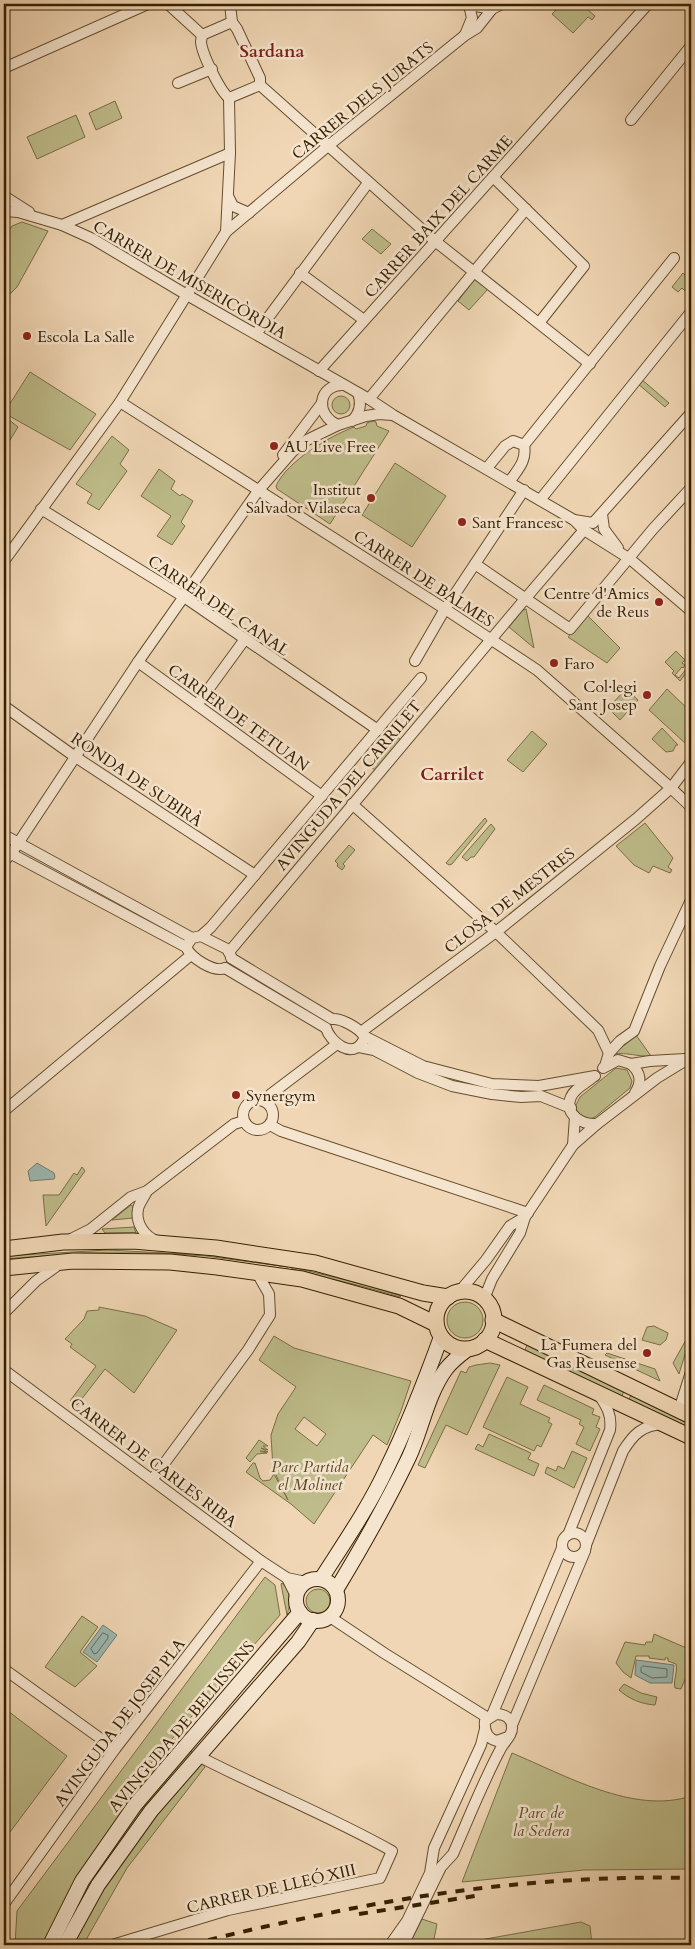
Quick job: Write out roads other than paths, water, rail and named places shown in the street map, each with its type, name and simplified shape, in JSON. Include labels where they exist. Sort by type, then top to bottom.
[{"type":"main road","points":[[4,1249],[63,1242],[160,1242],[216,1248],[315,1263],[423,1293],[473,1293],[484,1299],[492,1310],[493,1320],[486,1340],[468,1349],[452,1362],[441,1377],[410,1454],[395,1485],[371,1533],[336,1590]]},
{"type":"main road","points":[[4,1268],[63,1262],[170,1262],[302,1279],[390,1303],[439,1330],[453,1346],[468,1349]]},
{"type":"main road","points":[[321,1579],[352,1531],[386,1469],[409,1420],[439,1330],[438,1311],[454,1294]]},
{"type":"main road","points":[[493,1320],[685,1413]]},
{"type":"main road","points":[[486,1340],[691,1438]]},
{"type":"main road","points":[[321,1579],[336,1590],[337,1606],[330,1616],[323,1620],[306,1618],[300,1612],[296,1603],[296,1596],[306,1582],[321,1579]]},
{"type":"main road","name":"AVINGUDA DE BELLISSENS","points":[[50,1945],[82,1881],[135,1805],[300,1612]]},
{"type":"main road","name":"AVINGUDA DE BELLISSENS","points":[[65,1945],[98,1885],[151,1811],[298,1642],[313,1620]]},
{"type":"street","points":[[4,68],[148,4]]},
{"type":"street","points":[[168,4],[202,35]]},
{"type":"street","points":[[230,4],[232,22],[260,78],[260,85],[435,241],[590,364]]},
{"type":"street","points":[[467,5],[492,9],[502,4]]},
{"type":"street","name":"CARRER BAIX DEL CARME","points":[[319,371],[648,4]]},
{"type":"street","points":[[464,36],[472,18],[467,5]]},
{"type":"street","name":"CARRER DELS JURATS","points":[[4,561],[120,402],[226,232],[328,146],[464,36],[478,28],[492,9]]},
{"type":"street","points":[[202,35],[232,22]]},
{"type":"street","points":[[202,35],[200,42],[222,93],[229,98]]},
{"type":"street","points":[[630,120],[691,46]]},
{"type":"street","points":[[178,83],[212,69]]},
{"type":"street","points":[[229,98],[260,85]]},
{"type":"street","points":[[226,232],[230,153],[229,98]]},
{"type":"street","points":[[62,225],[230,153]]},
{"type":"street","points":[[492,177],[584,266],[539,324]]},
{"type":"street","points":[[256,334],[368,183]]},
{"type":"street","name":"CARRER DE MISERICÒRDIA","points":[[4,196],[43,220]]},
{"type":"street","points":[[228,196],[233,206],[238,210],[249,213]]},
{"type":"street","points":[[369,399],[526,209]]},
{"type":"street","name":"CARRER DE MISERICÒRDIA","points":[[4,211],[18,212],[62,225],[93,239],[344,385]]},
{"type":"street","points":[[510,481],[524,462],[524,446],[674,258]]},
{"type":"street","points":[[300,273],[364,320]]},
{"type":"street","points":[[540,500],[691,312]]},
{"type":"street","name":"CARRER DE MISERICÒRDIA","points":[[319,371],[328,380],[329,388]]},
{"type":"street","points":[[595,1076],[539,1086],[492,1084],[423,1066],[338,1019],[332,1019],[230,955],[193,944],[6,855],[17,842],[138,662],[322,402],[325,392],[333,386],[344,385],[574,520],[584,530],[626,556],[691,611]]},
{"type":"street","points":[[352,421],[359,412],[360,401],[358,393]]},
{"type":"street","name":"CARRER DE BALMES","points":[[120,402],[445,608],[537,670],[672,788],[691,807]]},
{"type":"street","points":[[322,402],[324,415],[338,425]]},
{"type":"street","points":[[574,520],[593,523],[691,413]]},
{"type":"street","points":[[258,490],[293,451],[307,440],[338,425],[366,416],[379,414],[393,415]]},
{"type":"street","points":[[487,468],[505,446],[513,441],[524,446]]},
{"type":"street","points":[[475,564],[570,629],[626,556],[691,488]]},
{"type":"street","points":[[415,661],[445,608],[524,490]]},
{"type":"street","name":"CARRER DEL CANAL","points":[[41,509],[184,597],[378,730]]},
{"type":"street","points":[[602,514],[604,529],[626,556]]},
{"type":"street","name":"AVINGUDA DEL CARRILET","points":[[225,968],[230,955],[352,804],[584,530]]},
{"type":"street","points":[[197,705],[245,639]]},
{"type":"street","name":"CARRER DE TETUAN","points":[[138,662],[322,796]]},
{"type":"street","name":"AVINGUDA DEL CARRILET","points":[[4,1111],[211,928],[421,678]]},
{"type":"street","name":"RONDA DE SUBIRÀ","points":[[4,706],[74,756],[255,875]]},
{"type":"street","name":"CLOSA DE MESTRES","points":[[363,1034],[496,932],[636,819],[672,788],[691,762]]},
{"type":"street","points":[[352,804],[496,932],[598,1030],[608,1053]]},
{"type":"street","points":[[4,835],[193,944],[213,968],[221,970],[225,968],[326,1028],[328,1036],[336,1044],[348,1049],[360,1047],[374,1050],[418,1073],[452,1086],[492,1094],[521,1097],[541,1096],[573,1112],[584,1124],[596,1124]]},
{"type":"street","points":[[605,1066],[608,1053],[634,1031],[660,966],[691,900]]},
{"type":"street","points":[[326,1028],[332,1019]]},
{"type":"street","points":[[360,1047],[363,1034]]},
{"type":"street","points":[[266,1101],[271,1094],[336,1044]]},
{"type":"street","points":[[573,1145],[573,1112],[570,1097],[605,1066],[618,1060],[631,1064],[690,1058]]},
{"type":"street","points":[[484,1299],[492,1279],[520,1233],[527,1215],[573,1145],[596,1124],[657,1078],[690,1058]]},
{"type":"street","points":[[631,1064],[639,1073],[640,1080],[639,1086],[631,1098]]},
{"type":"street","points":[[257,1100],[266,1101],[271,1108],[274,1118],[270,1125],[257,1129],[248,1125],[244,1121],[243,1115],[248,1104],[257,1100]]},
{"type":"street","points":[[63,1242],[91,1229],[131,1197],[148,1191],[234,1124],[244,1121]]},
{"type":"street","points":[[270,1125],[281,1131],[527,1215]]},
{"type":"street","points":[[148,1191],[138,1209],[139,1223],[151,1239],[160,1242]]},
{"type":"street","points":[[454,1294],[486,1260],[510,1226],[527,1215]]},
{"type":"street","points":[[4,1314],[36,1281],[63,1262]]},
{"type":"street","points":[[152,1480],[248,1350],[270,1315],[269,1294],[257,1273]]},
{"type":"street","name":"CARRER DE CARLES RIBA","points":[[4,1370],[261,1560],[287,1578],[306,1582]]},
{"type":"street","points":[[685,1413],[691,1372]]},
{"type":"street","points":[[490,1717],[562,1548],[563,1540],[568,1535],[610,1430],[611,1419],[608,1408],[597,1392]]},
{"type":"street","points":[[403,1945],[441,1867],[452,1854],[500,1750],[511,1733],[512,1725],[586,1548],[623,1451],[640,1430],[652,1425],[664,1424]]},
{"type":"street","points":[[562,1548],[570,1557],[578,1556],[586,1548],[586,1540],[580,1534],[572,1533],[568,1535]]},
{"type":"street","name":"AVINGUDA DE JOSEP PLA","points":[[4,1904],[115,1748],[261,1560]]},
{"type":"street","name":"CARRER DE CARLES RIBA","points":[[287,1578],[296,1596]]},
{"type":"street","points":[[330,1616],[384,1653],[490,1717]]},
{"type":"street","points":[[4,1669],[115,1748]]},
{"type":"street","points":[[390,1945],[407,1921],[430,1873],[434,1848],[481,1745],[485,1721],[490,1717],[500,1714],[505,1715],[512,1725]]},
{"type":"street","points":[[485,1729],[486,1734],[494,1740],[502,1740],[508,1737]]},
{"type":"street","name":"CARRER DE LLEÓ XIII","points":[[112,1945],[228,1910],[380,1878],[392,1851],[366,1836],[198,1756]]},
{"type":"water","points":[[37,1163],[54,1173],[54,1179],[30,1181],[28,1171]]},
{"type":"water","points":[[103,1625],[117,1635],[97,1662],[83,1652]]},
{"type":"water","points":[[636,1660],[674,1665],[672,1683],[650,1683],[635,1675]]},
{"type":"railway","points":[[191,1945],[320,1915],[458,1891],[597,1879],[691,1878]]},
{"type":"railway","points":[[359,1914],[475,1896]]},
{"type":"place","name":"Escola La Salle","points":[[27,336]]},
{"type":"place","name":"AU Live Free","points":[[274,446]]},
{"type":"place","name":"Institut Salvador Vilaseca","points":[[371,498]]},
{"type":"place","name":"Sant Francesc","points":[[462,522]]},
{"type":"place","name":"Centre d'Amics de Reus","points":[[659,602]]},
{"type":"place","name":"Faro","points":[[554,663]]},
{"type":"place","name":"Col·legi Sant Josep","points":[[647,695]]},
{"type":"place","name":"Synergym","points":[[236,1095]]},
{"type":"place","name":"La Fumera del Gas Reusense","points":[[647,1353]]},
{"type":"district","name":"Sardana","points":[[272,51]]},
{"type":"district","name":"Carrilet","points":[[452,774]]},
{"type":"park label","name":"Parc Partida el Molinet","points":[[310,1475]]},
{"type":"park label","name":"Parc de la Sedera","points":[[541,1821]]}]
